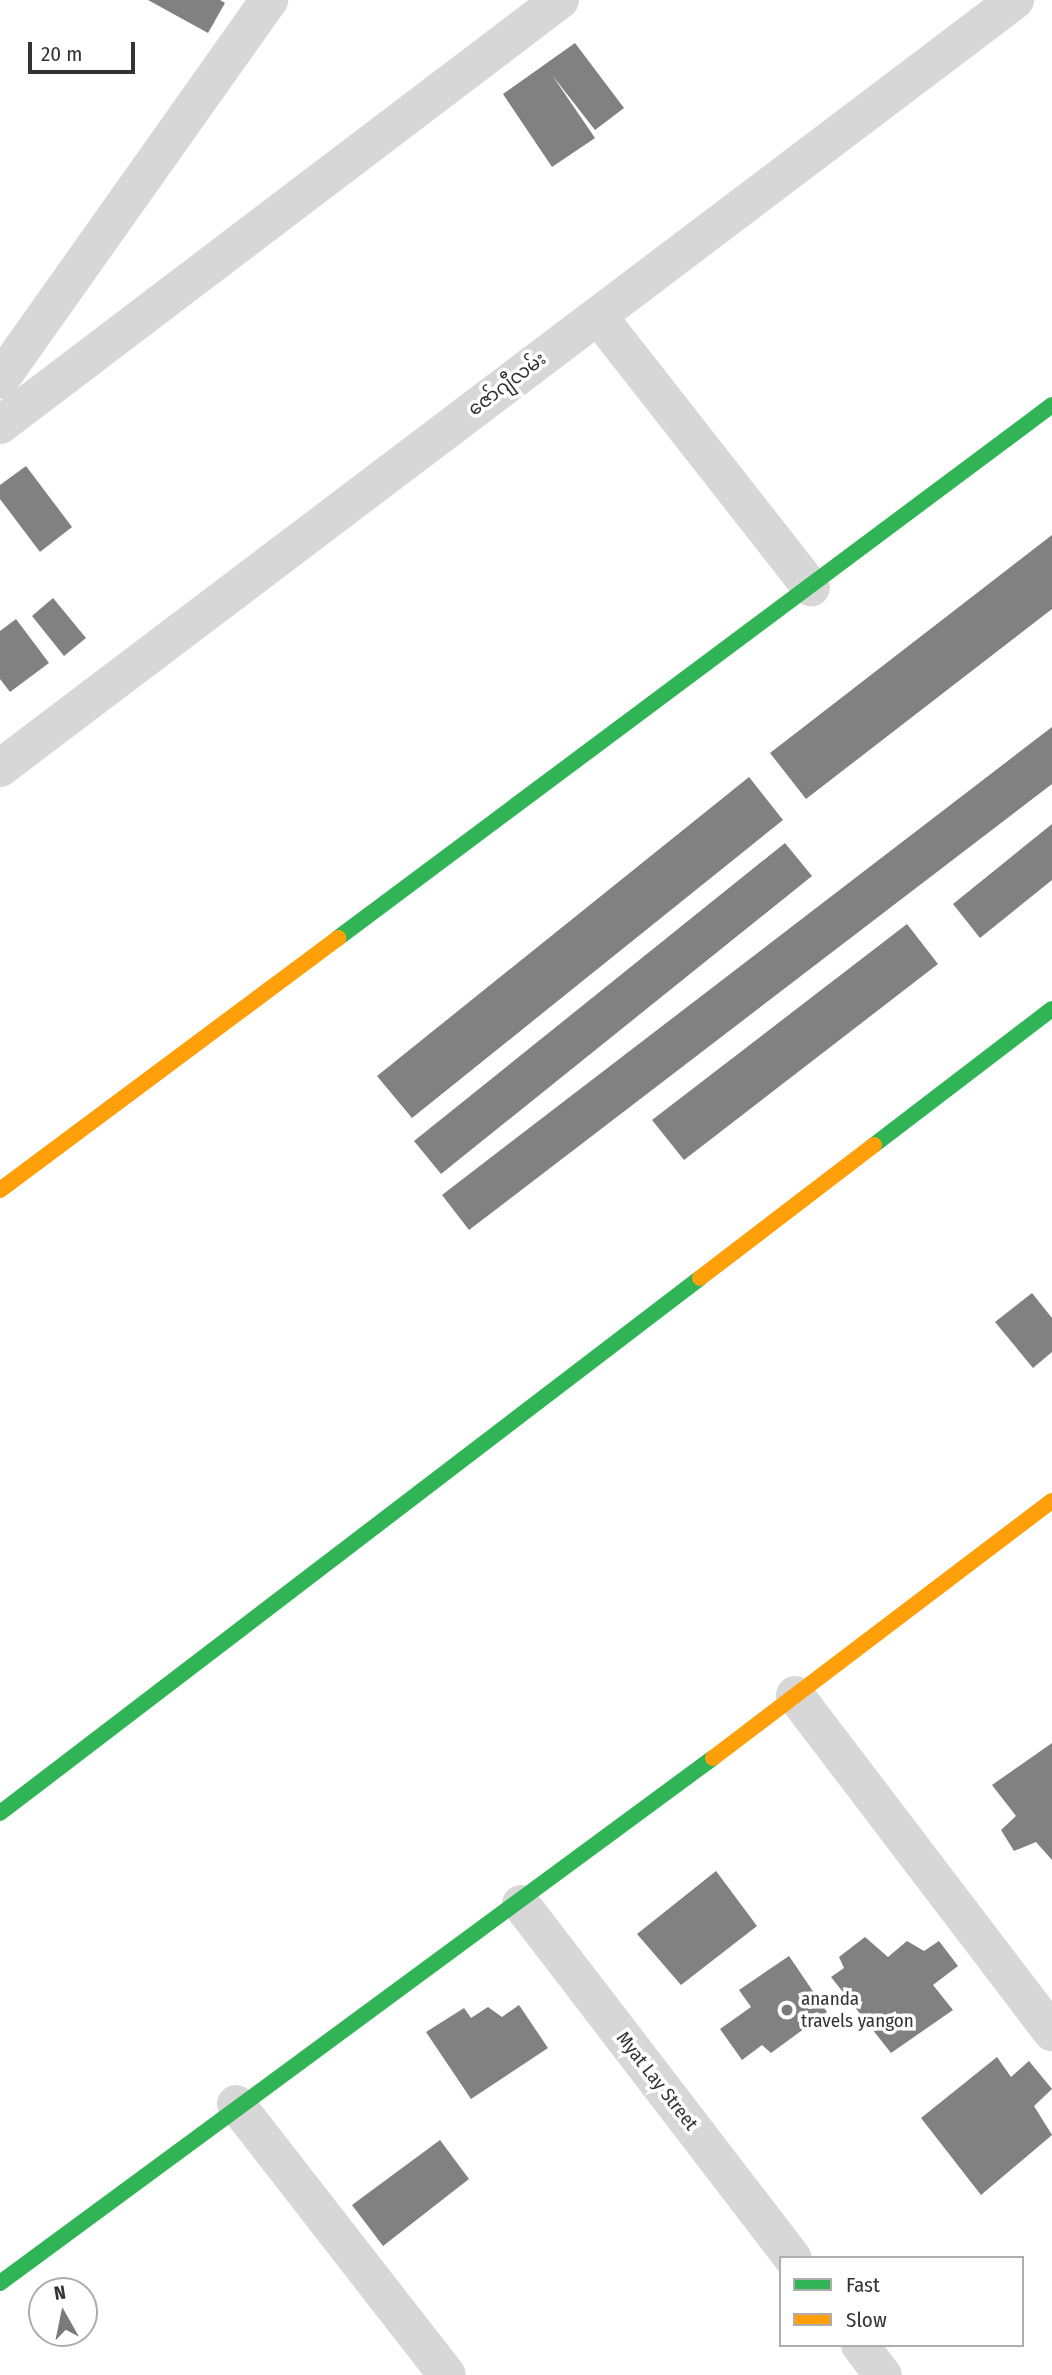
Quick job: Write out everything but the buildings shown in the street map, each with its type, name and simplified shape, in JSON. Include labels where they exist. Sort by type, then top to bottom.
[{"type":"street","points":[[0,380],[269,0]]},
{"type":"street","points":[[0,425],[560,0]]},
{"type":"street","name":"ဇော်ဂျီလမ်း","points":[[0,768],[1015,0]]},
{"type":"street","points":[[598,316],[811,588]]},
{"type":"street","points":[[0,1190],[811,588],[1052,405]]},
{"type":"street","points":[[0,1813],[1052,1009]]},
{"type":"street","points":[[0,2283],[236,2104],[521,1904],[1052,1501]]},
{"type":"street","points":[[795,1695],[1052,2032]]},
{"type":"street","name":"Myat Lay Street","points":[[521,1904],[791,2256]]},
{"type":"street","points":[[236,2104],[447,2375]]},
{"type":"street","points":[[862,2347],[883,2375]]},
{"type":"traffic: fast","points":[[338,938],[1052,405]]},
{"type":"traffic: fast","points":[[874,1145],[1052,1009]]},
{"type":"traffic: fast","points":[[0,1813],[700,1278]]},
{"type":"traffic: fast","points":[[0,2283],[713,1758]]},
{"type":"traffic: slow","points":[[0,1190],[338,938]]},
{"type":"traffic: slow","points":[[700,1278],[874,1145]]},
{"type":"traffic: slow","points":[[713,1758],[1052,1501]]},
{"type":"place","name":"ananda travels yangon","points":[[787,2010]]}]
